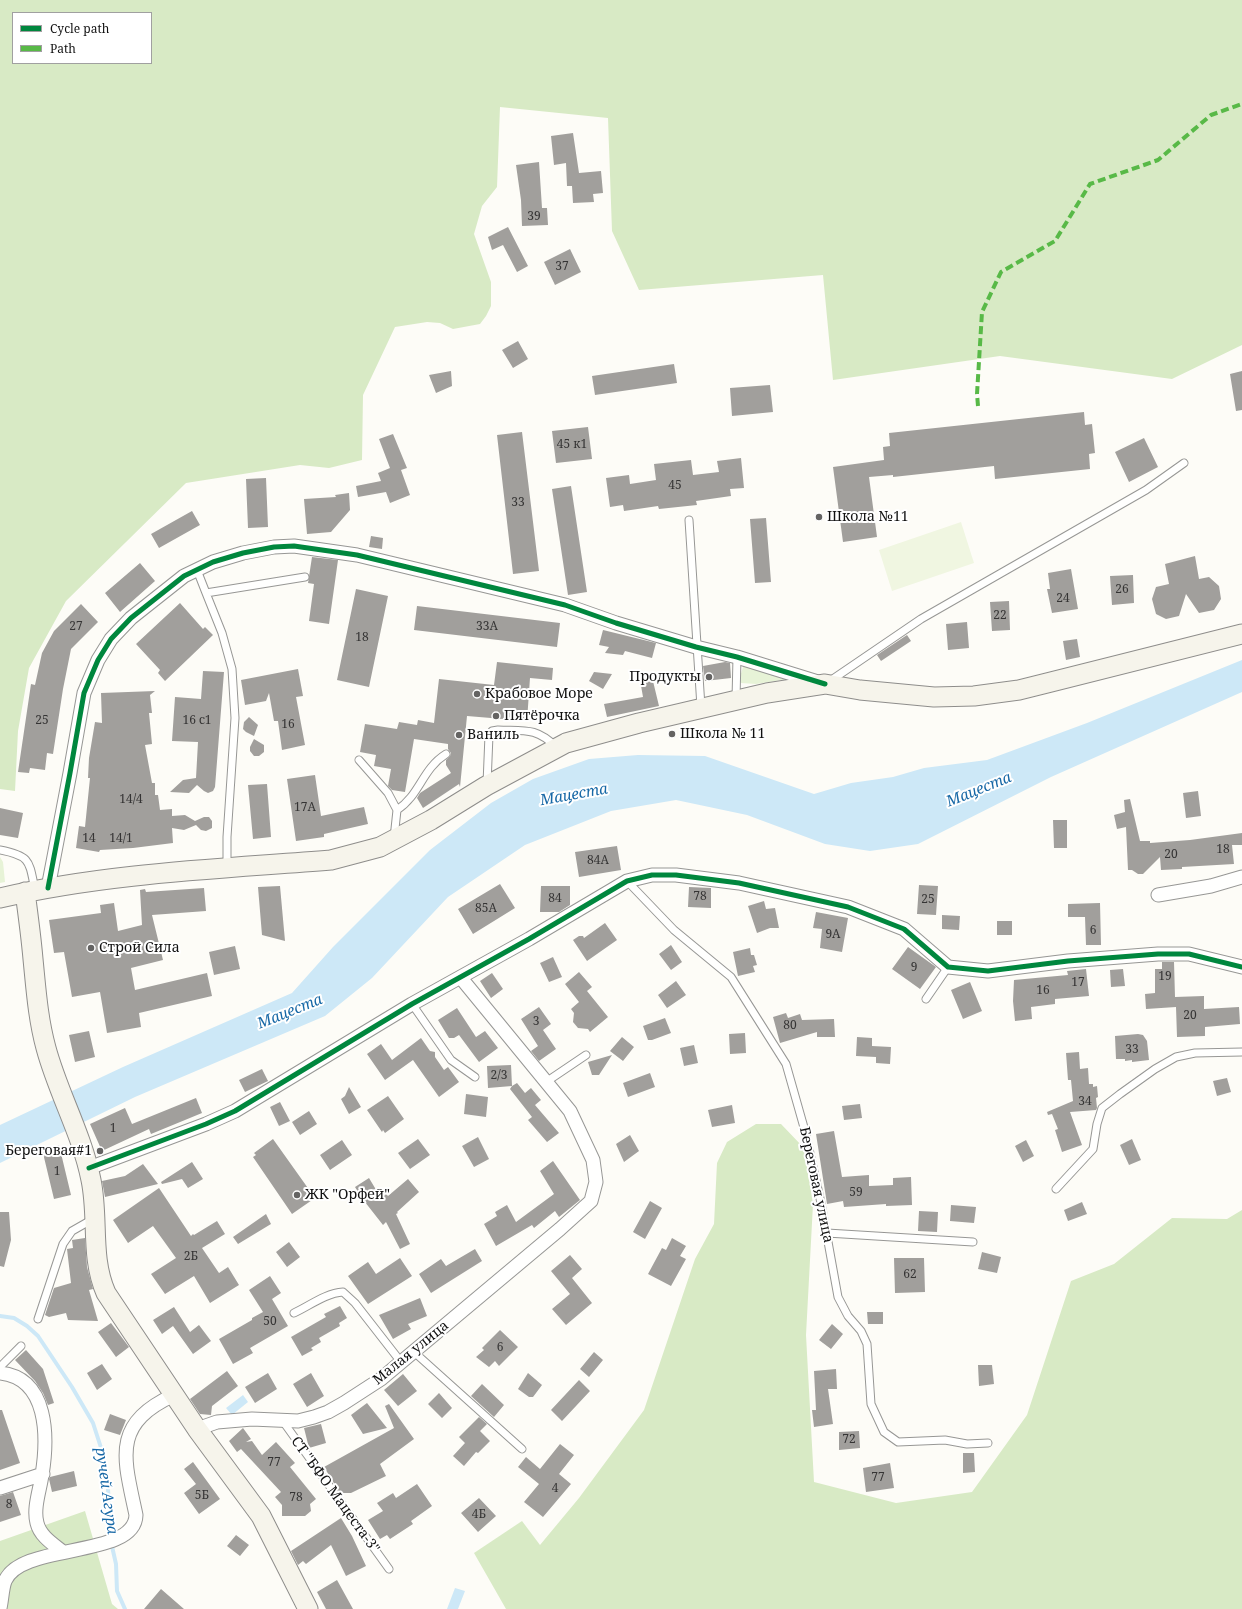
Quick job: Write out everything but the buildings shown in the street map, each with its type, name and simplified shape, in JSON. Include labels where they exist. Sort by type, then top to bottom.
[{"type":"main road","points":[[0,898],[36,890],[136,877],[331,860],[380,847],[566,742],[767,693],[825,684],[898,695],[934,697],[974,696],[1020,690],[1242,634]]},
{"type":"main road","points":[[36,890],[37,1008],[40,1028],[49,1062],[78,1135],[89,1168],[92,1182],[97,1270],[106,1293],[197,1429],[261,1516],[308,1609]]},
{"type":"street","points":[[36,890],[70,773],[84,693],[91,673],[98,660],[111,639],[131,618],[184,576],[213,562],[243,553],[274,547],[294,546],[357,555],[565,605],[696,648],[737,657],[825,684]]},
{"type":"street","points":[[89,1168],[206,1124],[235,1111],[412,1004],[529,939],[627,881],[652,875],[676,875],[739,883],[848,907],[904,929],[948,967],[988,971],[1068,961],[1158,954],[1188,954],[1242,967]]},
{"type":"street","points":[[1158,895],[1211,886],[1242,877]]},
{"type":"street","points":[[460,978],[546,1082]]},
{"type":"street","name":"Малая улица","points":[[197,1429],[217,1422],[252,1419],[298,1421],[328,1412],[381,1379],[560,1229],[591,1201],[596,1182],[593,1160],[570,1111],[546,1082]]},
{"type":"street","points":[[0,1373],[17,1377],[35,1394],[38,1402],[44,1422],[46,1441],[43,1474],[36,1506],[37,1523],[45,1536],[63,1552]]},
{"type":"street","points":[[0,1608],[5,1581],[14,1570],[22,1564],[63,1552],[72,1552],[100,1546],[122,1536],[132,1527],[136,1521],[136,1515],[127,1478],[126,1464],[128,1436],[134,1423],[142,1414],[159,1401],[174,1395]]},
{"type":"street","points":[[0,1488],[43,1474]]},
{"type":"lane","points":[[825,684],[921,619],[1146,490],[1184,463]]},
{"type":"lane","points":[[689,520],[701,710]]},
{"type":"lane","points":[[197,570],[222,633],[232,669],[235,718],[227,837],[227,869]]},
{"type":"lane","points":[[206,593],[305,577]]},
{"type":"lane","points":[[736,701],[737,657]]},
{"type":"lane","points":[[486,786],[489,734],[492,731],[535,732],[548,739],[556,747]]},
{"type":"lane","points":[[397,810],[410,800],[428,770],[439,758],[446,754]]},
{"type":"lane","points":[[359,760],[388,793],[397,810],[394,840]]},
{"type":"lane","points":[[0,850],[20,856],[29,863],[36,890]]},
{"type":"lane","name":"Береговая улица","points":[[627,881],[674,930],[732,977],[786,1064],[805,1131],[827,1233],[838,1296],[848,1316],[861,1331],[867,1344],[870,1404],[884,1432],[898,1442],[945,1440],[968,1444],[988,1443]]},
{"type":"lane","points":[[926,999],[948,967]]},
{"type":"lane","points":[[412,1004],[451,1060],[474,1077]]},
{"type":"lane","points":[[1056,1189],[1093,1149],[1097,1124],[1102,1108],[1155,1068],[1176,1057],[1195,1053],[1242,1052]]},
{"type":"lane","points":[[546,1082],[586,1055]]},
{"type":"lane","points":[[38,1319],[63,1244],[72,1231],[94,1218]]},
{"type":"lane","points":[[827,1233],[972,1242]]},
{"type":"lane","points":[[294,1313],[336,1292],[342,1292],[355,1303],[401,1362]]},
{"type":"lane","points":[[0,1367],[21,1346]]},
{"type":"lane","points":[[414,1352],[522,1449]]},
{"type":"lane","name":"СТ \"БФО Мацеста-3\"","points":[[282,1420],[389,1569]]},
{"type":"green space","points":[[0,0],[1242,0],[1242,345],[1172,379],[1000,356],[833,380],[823,275],[639,290],[612,231],[608,118],[500,107],[497,187],[482,206],[474,234],[491,282],[491,306],[486,316],[480,324],[453,329],[440,323],[427,322],[395,327],[363,395],[362,460],[329,468],[300,465],[186,483],[66,601],[29,668],[18,731],[15,791],[0,789]]},
{"type":"green space","points":[[961,522],[974,563],[892,591],[879,550]]},
{"type":"green space","points":[[745,666],[788,679],[756,684],[741,683],[739,680],[743,667]]},
{"type":"green space","points":[[0,857],[3,862],[5,882],[0,883]]},
{"type":"green space","points":[[756,1124],[781,1124],[804,1148],[813,1204],[806,1335],[814,1482],[896,1503],[972,1492],[1027,1415],[1071,1281],[1114,1264],[1172,1218],[1227,1219],[1242,1210],[1242,1609],[506,1609],[474,1553],[522,1521],[540,1545],[579,1498],[644,1410],[695,1259],[714,1224],[717,1163],[727,1142]]},
{"type":"green space","points":[[85,1511],[112,1604],[118,1609],[0,1609],[0,1541]]},
{"type":"water","name":"Мацеста","points":[[1242,660],[1242,692],[1051,777],[918,844],[870,851],[825,844],[747,815],[676,800],[611,811],[525,845],[448,897],[372,978],[325,1016],[135,1097],[0,1163],[0,1125],[123,1067],[292,993],[333,947],[430,850],[491,803],[533,779],[589,759],[638,755],[705,756],[814,794],[851,783],[893,777],[924,768],[987,760],[1087,723]]},
{"type":"water","points":[[243,1395],[248,1402],[232,1415],[226,1408]]},
{"type":"water","points":[[455,1588],[465,1591],[458,1609],[447,1609]]},
{"type":"waterway","name":"ручей Агура","points":[[0,1316],[14,1318],[27,1326],[38,1336],[72,1387],[93,1423],[104,1457],[108,1489],[111,1542],[116,1564],[117,1591],[125,1609]]},
{"type":"marked path","points":[[978,406],[977,394],[982,312],[1001,272],[1055,241],[1090,184],[1158,160],[1211,115],[1242,104]]},
{"type":"cycle path","points":[[48,888],[84,693],[98,660],[111,639],[131,618],[184,576],[213,562],[243,553],[274,547],[294,546],[357,555],[565,605],[616,623],[696,647],[737,657],[825,684]]},
{"type":"cycle path","points":[[89,1168],[206,1124],[235,1111],[412,1004],[529,939],[627,881],[652,875],[676,875],[739,883],[848,907],[904,929],[948,967],[988,971],[1068,961],[1158,954],[1189,954],[1242,967]]},
{"type":"place","name":"Школа №11","points":[[819,517]]},
{"type":"place","name":"Продукты","points":[[709,677]]},
{"type":"place","name":"Крабовое Море","points":[[477,694]]},
{"type":"place","name":"Пятёрочка","points":[[496,716]]},
{"type":"place","name":"Школа № 11","points":[[672,734]]},
{"type":"place","name":"Ваниль","points":[[459,735]]},
{"type":"place","name":"Строй Сила","points":[[91,948]]},
{"type":"place","name":"Береговая#1","points":[[100,1151]]},
{"type":"place","name":"ЖК \"Орфей\"","points":[[297,1195]]}]
